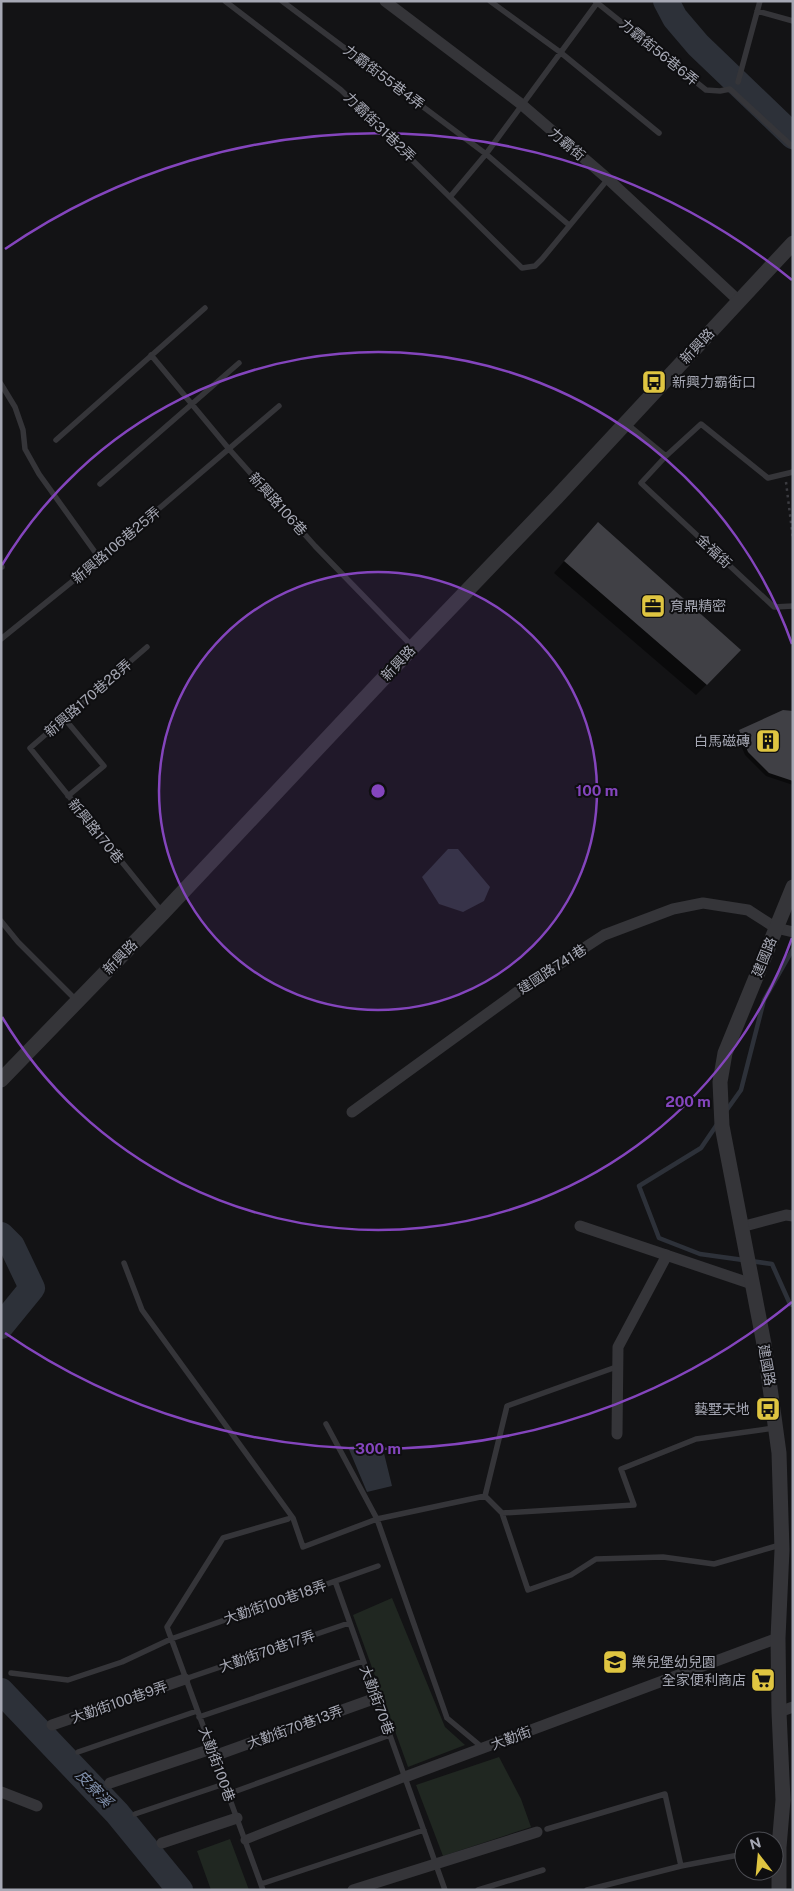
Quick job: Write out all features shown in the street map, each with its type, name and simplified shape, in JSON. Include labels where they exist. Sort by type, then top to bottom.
[{"type":"street","name":"力霸街","points":[[385,1],[521,104],[608,179],[738,301]]},
{"type":"street","name":"新興路","points":[[1,1080],[163,913],[626,423],[793,243]]},
{"type":"street","name":"建國路","points":[[779,1831],[785,1799],[786,1709],[778,1638],[782,1544],[779,1453],[764,1344],[722,1126],[720,1082],[725,1052],[793,887]]},
{"type":"street","name":"建國路741巷","points":[[352,1112],[524,987],[604,935],[673,909],[703,903],[748,910],[776,928],[793,932]]},
{"type":"street","points":[[741,1227],[786,1215],[793,1216]]},
{"type":"street","points":[[580,1226],[752,1284]]},
{"type":"street","points":[[617,1434],[618,1347],[667,1255]]},
{"type":"street","name":"大勤街","points":[[245,1840],[405,1777],[778,1638]]},
{"type":"street","name":"大勤街100巷9弄","points":[[52,1725],[185,1679]]},
{"type":"street","name":"大勤街70巷13弄","points":[[110,1783],[212,1752],[376,1698]]},
{"type":"street","points":[[1,1792],[37,1806]]},
{"type":"street","points":[[162,1843],[237,1818]]},
{"type":"street","points":[[352,1890],[542,1830]]},
{"type":"lane","name":"力霸街31巷2弄","points":[[225,1],[341,90],[522,268],[534,266],[569,225]]},
{"type":"lane","name":"力霸街55巷4弄","points":[[282,1],[486,154],[569,225]]},
{"type":"lane","points":[[490,1],[560,52],[659,133]]},
{"type":"lane","points":[[738,82],[760,1]]},
{"type":"lane","points":[[450,197],[486,154],[596,2]]},
{"type":"lane","name":"力霸街56巷6弄","points":[[596,2],[706,90],[720,91],[730,89],[793,147]]},
{"type":"lane","points":[[757,11],[793,21]]},
{"type":"lane","points":[[569,225],[608,179]]},
{"type":"lane","points":[[56,440],[205,308]]},
{"type":"lane","name":"新興路106巷","points":[[151,354],[229,449],[315,546],[413,647]]},
{"type":"lane","points":[[100,484],[239,363]]},
{"type":"lane","points":[[1,384],[16,407],[23,430],[25,449],[39,474],[100,559]]},
{"type":"lane","name":"新興路106巷25弄","points":[[1,639],[100,559],[279,406]]},
{"type":"lane","points":[[626,423],[666,456],[701,424],[768,478],[793,472]]},
{"type":"lane","name":"金福街","points":[[666,456],[641,483],[774,607],[793,606]]},
{"type":"lane","name":"新興路170巷28弄","points":[[30,748],[147,647]]},
{"type":"lane","points":[[64,718],[104,766],[68,796]]},
{"type":"lane","name":"新興路170巷","points":[[30,748],[163,913]]},
{"type":"lane","points":[[1,921],[18,942],[77,1001]]},
{"type":"lane","points":[[124,1263],[142,1310],[294,1518],[303,1547],[377,1520],[485,1496]]},
{"type":"lane","points":[[485,1496],[507,1406],[618,1366]]},
{"type":"lane","points":[[326,1424],[377,1520],[447,1718],[482,1748]]},
{"type":"lane","points":[[502,1513],[634,1505],[621,1469],[696,1439],[776,1427]]},
{"type":"lane","points":[[485,1496],[502,1513],[528,1590],[571,1575],[596,1560],[663,1557],[714,1564],[782,1544]]},
{"type":"lane","points":[[171,1639],[167,1627],[223,1538],[288,1520]]},
{"type":"lane","name":"大勤街100巷18弄","points":[[11,1674],[68,1680],[122,1662],[171,1639],[378,1566]]},
{"type":"lane","name":"大勤街70巷","points":[[335,1581],[445,1890]]},
{"type":"lane","name":"大勤街70巷17弄","points":[[185,1679],[349,1623]]},
{"type":"lane","name":"大勤街100巷","points":[[171,1639],[262,1887]]},
{"type":"lane","points":[[78,1752],[363,1660]]},
{"type":"lane","points":[[228,1794],[390,1735]]},
{"type":"lane","points":[[135,1814],[224,1784]]},
{"type":"lane","points":[[542,1830],[665,1794],[681,1866]]},
{"type":"lane","points":[[262,1887],[424,1830]]},
{"type":"lane","points":[[587,1890],[681,1866],[734,1856]]},
{"type":"lane","points":[[478,1890],[543,1870]]},
{"type":"path","points":[[785,474],[793,539]]},
{"type":"shaded area","points":[[448,849],[458,849],[490,887],[484,901],[463,912],[439,904],[422,877]]},
{"type":"shaded area","points":[[381,1441],[392,1486],[367,1492],[348,1447]]},
{"type":"shaded area","points":[[392,1598],[445,1727],[465,1745],[408,1767],[353,1615]]},
{"type":"shaded area","points":[[499,1757],[521,1799],[531,1827],[443,1856],[416,1785]]},
{"type":"shaded area","points":[[230,1839],[249,1890],[211,1890],[197,1851]]},
{"type":"building","name":"育鼎精密","points":[[598,522],[741,650],[707,685],[564,561]]},
{"type":"building","name":"白馬磁磚","points":[[783,710],[793,711],[793,781],[769,773],[748,752],[739,730]]},
{"type":"waterway","points":[[666,1],[675,18],[698,45],[793,136]]},
{"type":"waterway","points":[[726,1111],[741,1090],[764,1000],[793,949]]},
{"type":"waterway","points":[[718,1123],[701,1148],[639,1186],[659,1238],[700,1254],[772,1264],[790,1304],[793,1305]]},
{"type":"waterway","name":"皮寮溪","points":[[1,1235],[12,1246],[32,1288],[1,1326]]},
{"type":"waterway","name":"皮寮溪","points":[[1,1691],[117,1813],[180,1890]]},
{"type":"place","name":"新興力霸街口","points":[[654,382]]},
{"type":"place","name":"育鼎精密","points":[[653,606]]},
{"type":"place","name":"白馬磁磚","points":[[768,741]]},
{"type":"place","name":"藝墅天地","points":[[768,1409]]},
{"type":"place","name":"樂兒堡幼兒園","points":[[615,1662]]},
{"type":"place","name":"全家便利商店","points":[[763,1680]]}]
